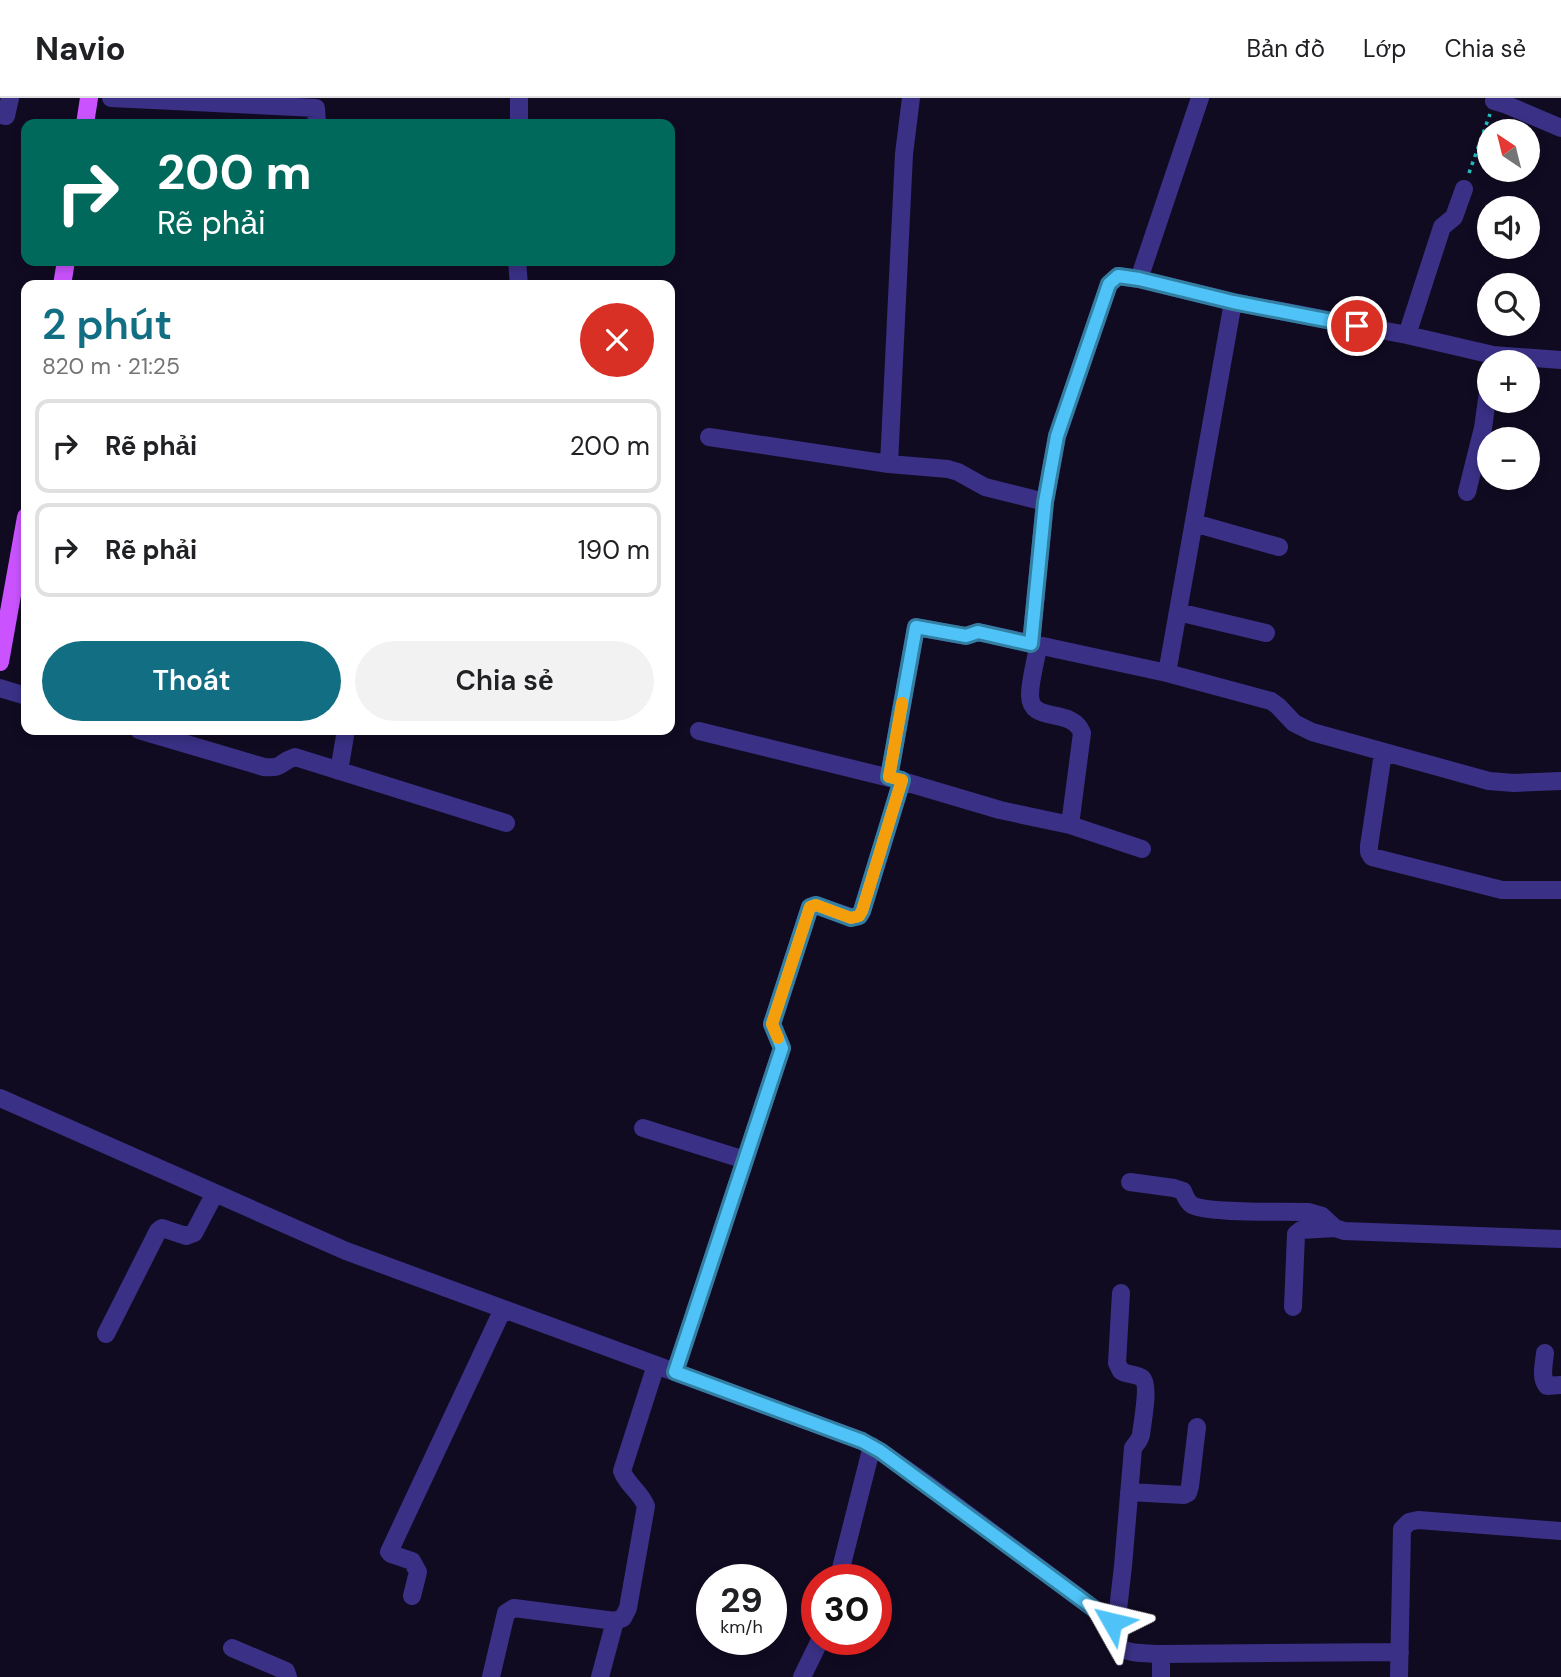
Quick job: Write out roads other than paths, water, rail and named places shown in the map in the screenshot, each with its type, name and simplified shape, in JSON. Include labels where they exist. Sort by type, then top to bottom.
[{"type":"main road","points":[[86,119],[89,98]]},
{"type":"main road","points":[[0,662],[21,545]]},
{"type":"street","points":[[0,115],[6,116],[9,98]]},
{"type":"street","points":[[111,98],[316,108],[317,119]]},
{"type":"street","points":[[519,98],[519,119]]},
{"type":"street","points":[[889,464],[904,154],[911,98]]},
{"type":"street","points":[[1139,279],[1200,98]]},
{"type":"street","points":[[1494,99],[1561,128]]},
{"type":"street","points":[[1407,335],[1443,228],[1445,223],[1454,217],[1464,189]]},
{"type":"street","points":[[1070,825],[1082,733],[1074,720],[1037,711],[1032,706],[1030,695],[1045,502],[1057,436],[1109,284],[1118,276],[1139,279],[1233,302],[1407,335],[1477,355]]},
{"type":"street","points":[[1167,673],[1233,302]]},
{"type":"street","points":[[1540,360],[1561,360]]},
{"type":"street","points":[[1467,492],[1485,413]]},
{"type":"street","points":[[709,437],[889,464],[948,469],[958,471],[985,487],[1045,502]]},
{"type":"street","points":[[1194,523],[1279,547]]},
{"type":"street","points":[[1178,611],[1266,633]]},
{"type":"street","points":[[675,1372],[782,1048],[772,1024],[810,907],[816,905],[851,918],[859,916],[862,911],[896,779],[916,627],[966,636],[978,632],[1167,673],[1271,701],[1294,723],[1312,733],[1489,781],[1561,781]]},
{"type":"street","points":[[0,688],[21,694]]},
{"type":"street","points":[[699,731],[896,779],[1000,810],[1070,825],[1142,849]]},
{"type":"street","points":[[156,735],[264,767],[277,768],[295,757],[506,823]]},
{"type":"street","points":[[339,771],[345,735]]},
{"type":"street","points":[[1383,753],[1369,846],[1372,857],[1502,890],[1561,890]]},
{"type":"street","points":[[0,1098],[346,1251],[862,1441],[924,1482],[1112,1622],[1115,1627]]},
{"type":"street","points":[[643,1128],[745,1160]]},
{"type":"street","points":[[1130,1182],[1183,1191],[1192,1205],[1212,1210],[1307,1212],[1322,1216],[1335,1228]]},
{"type":"street","points":[[106,1334],[158,1231],[162,1228],[186,1236],[194,1233],[215,1193]]},
{"type":"street","points":[[1293,1307],[1296,1234],[1301,1230],[1335,1228],[1345,1231],[1561,1239]]},
{"type":"street","points":[[1121,1293],[1117,1363],[1121,1371],[1142,1378],[1146,1389],[1141,1435],[1133,1448],[1115,1627],[1118,1644],[1128,1651],[1161,1654],[1400,1652]]},
{"type":"street","points":[[412,1596],[418,1572],[412,1561],[389,1552],[503,1309]]},
{"type":"street","points":[[1545,1353],[1545,1384],[1561,1385]]},
{"type":"street","points":[[491,1677],[506,1613],[514,1608],[615,1622],[623,1618],[628,1608],[646,1506],[642,1496],[622,1471],[656,1365]]},
{"type":"street","points":[[1129,1492],[1188,1493],[1197,1427]]},
{"type":"street","points":[[842,1564],[872,1447]]},
{"type":"street","points":[[1399,1677],[1402,1529],[1409,1522],[1418,1520],[1561,1531]]},
{"type":"street","points":[[600,1677],[615,1622]]},
{"type":"street","points":[[232,1648],[286,1671],[288,1677]]},
{"type":"street","points":[[1161,1654],[1161,1677]]},
{"type":"street","points":[[802,1677],[813,1655]]}]
